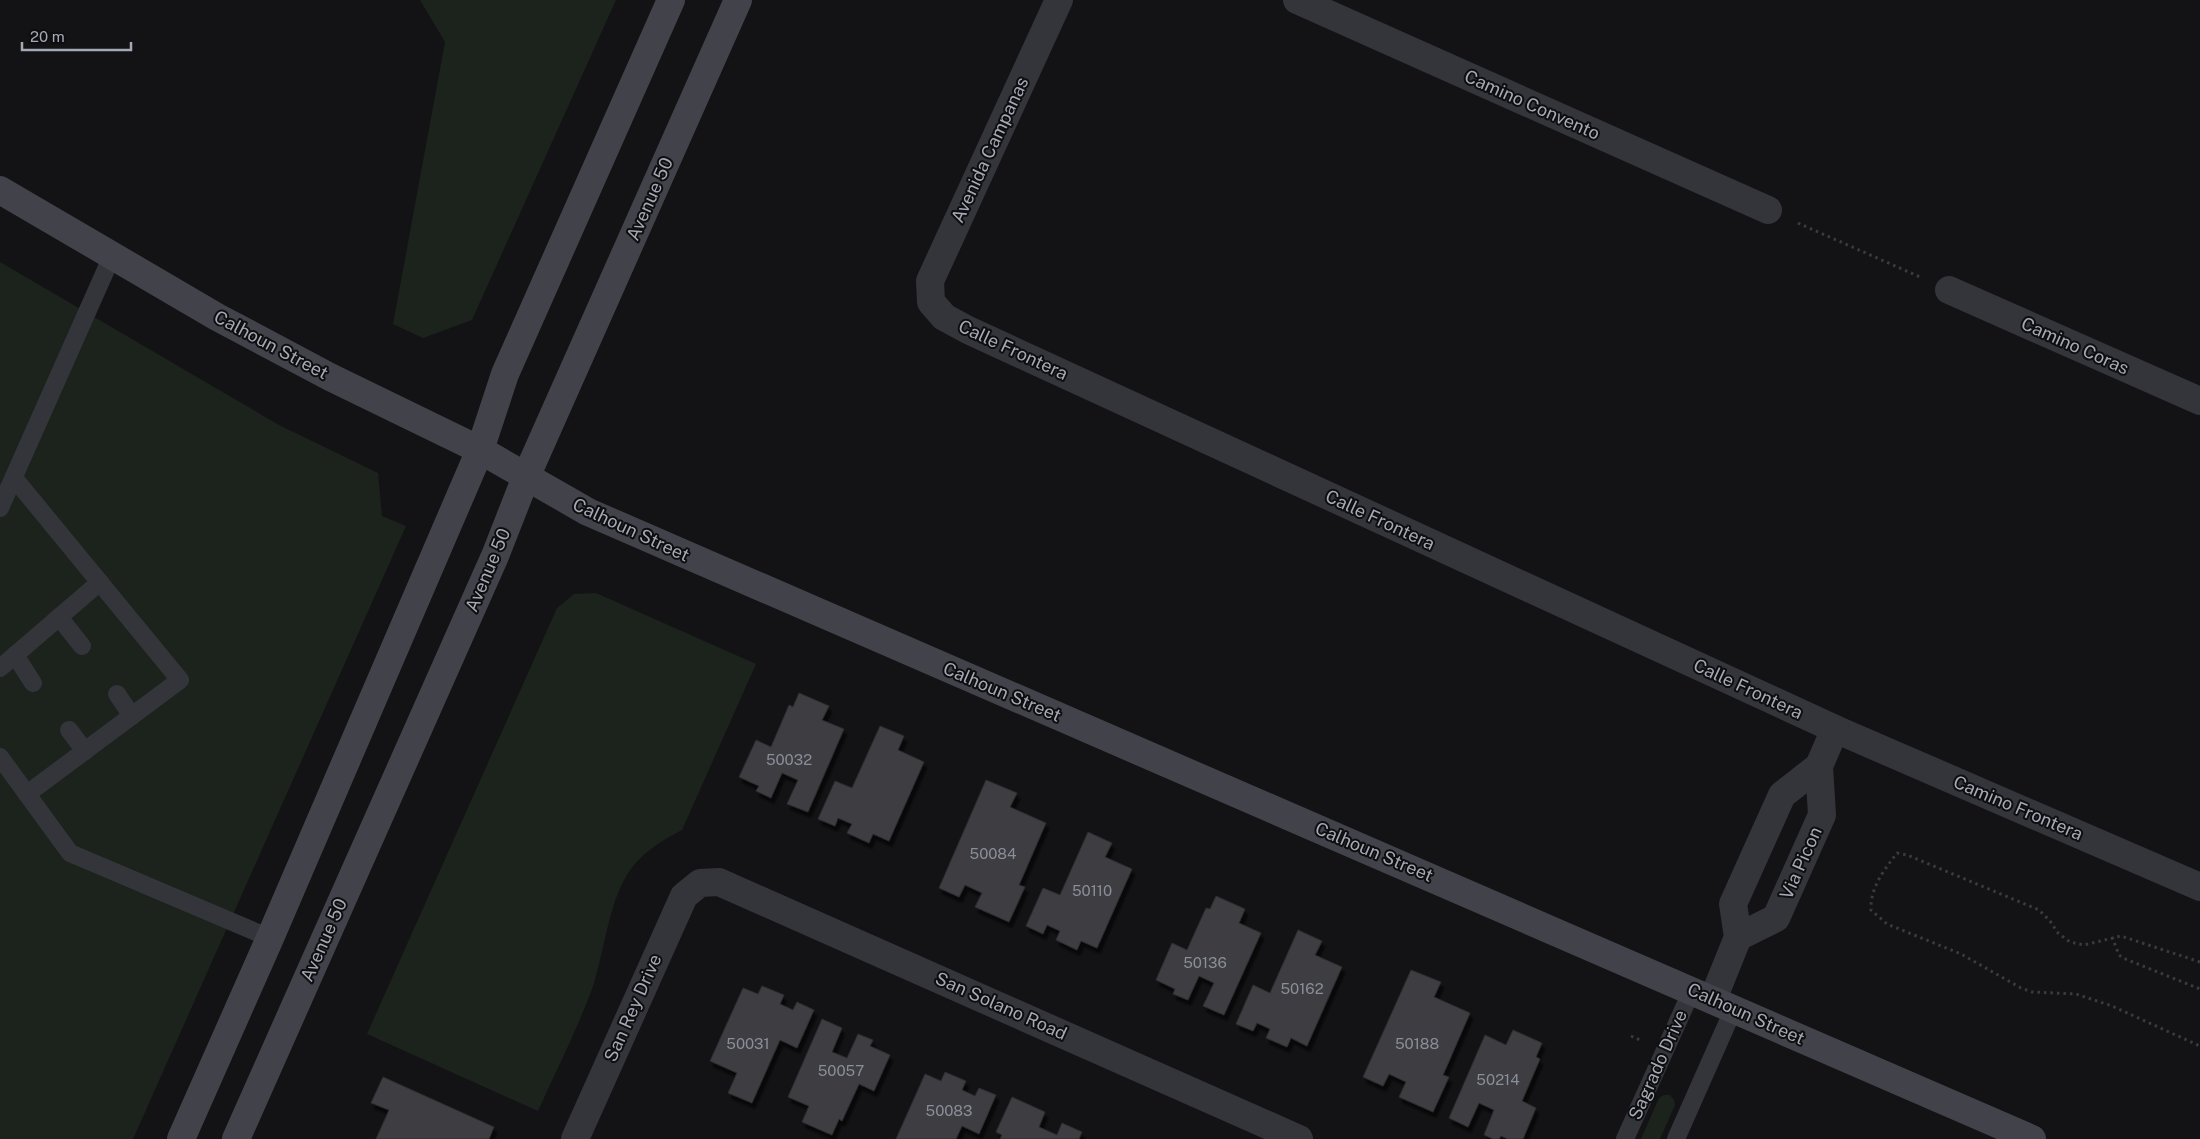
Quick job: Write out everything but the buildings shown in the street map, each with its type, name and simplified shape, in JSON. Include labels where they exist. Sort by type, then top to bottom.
[{"type":"main road","points":[[181,1139],[270,938],[480,450],[505,374],[671,0]]},
{"type":"main road","name":"Avenue 50","points":[[236,1139],[495,556],[526,476],[738,0]]},
{"type":"main road","name":"Calhoun Street","points":[[0,190],[217,317],[330,377],[480,450],[588,512],[2032,1139]]},
{"type":"street","name":"Avenida Campanas","points":[[931,302],[930,282],[940,256],[1059,0]]},
{"type":"street","name":"Camino Convento","points":[[1297,0],[1768,210]]},
{"type":"street","name":"Camino Coras","points":[[1949,290],[2200,401]]},
{"type":"street","name":"Calle Frontera","points":[[931,302],[944,317],[977,334],[1835,729]]},
{"type":"street","name":"Via Picon","points":[[1819,766],[1782,795],[1733,904],[1738,937],[1776,918],[1822,815],[1819,766],[1835,729]]},
{"type":"street","name":"Camino Frontera","points":[[1835,729],[2200,887]]},
{"type":"street","name":"San Solano Road","points":[[700,883],[719,882],[745,892],[1299,1139]]},
{"type":"street","name":"San Rey Drive","points":[[575,1139],[672,920],[684,896],[700,883]]},
{"type":"street","points":[[1713,999],[1738,937]]},
{"type":"lane","points":[[0,508],[112,256]]},
{"type":"lane","points":[[14,478],[180,680],[27,794]]},
{"type":"lane","points":[[0,668],[100,582]]},
{"type":"lane","points":[[59,617],[82,646]]},
{"type":"lane","points":[[15,655],[33,682]]},
{"type":"lane","points":[[117,694],[132,716]]},
{"type":"lane","points":[[69,730],[85,751]]},
{"type":"lane","points":[[0,757],[70,853],[270,938]]},
{"type":"lane","points":[[1676,1139],[1713,999]]},
{"type":"lane","name":"Sagrado Drive","points":[[1625,1139],[1713,999]]},
{"type":"path","points":[[1768,210],[1949,290]]},
{"type":"path","points":[[2200,962],[2121,936],[2084,945],[2070,942],[2058,933],[2039,910],[1907,855],[1897,853],[1872,893],[1871,910],[1887,924],[1961,954],[2021,988],[2032,992],[2076,994],[2112,1006],[2200,1046]]},
{"type":"path","points":[[2112,937],[2119,955],[2123,958],[2200,989]]},
{"type":"shaded area","points":[[420,0],[616,0],[472,320],[423,338],[393,324],[445,42]]},
{"type":"shaded area","points":[[0,262],[279,425],[378,473],[382,516],[406,526],[133,1139],[0,1139]]},
{"type":"shaded area","points":[[596,593],[756,664],[682,830],[648,851],[631,869],[623,882],[612,911],[592,989],[538,1111],[367,1034],[557,608],[574,594]]},
{"type":"shaded area","points":[[1664,1095],[1670,1095],[1675,1105],[1660,1139],[1641,1139],[1659,1098]]}]
